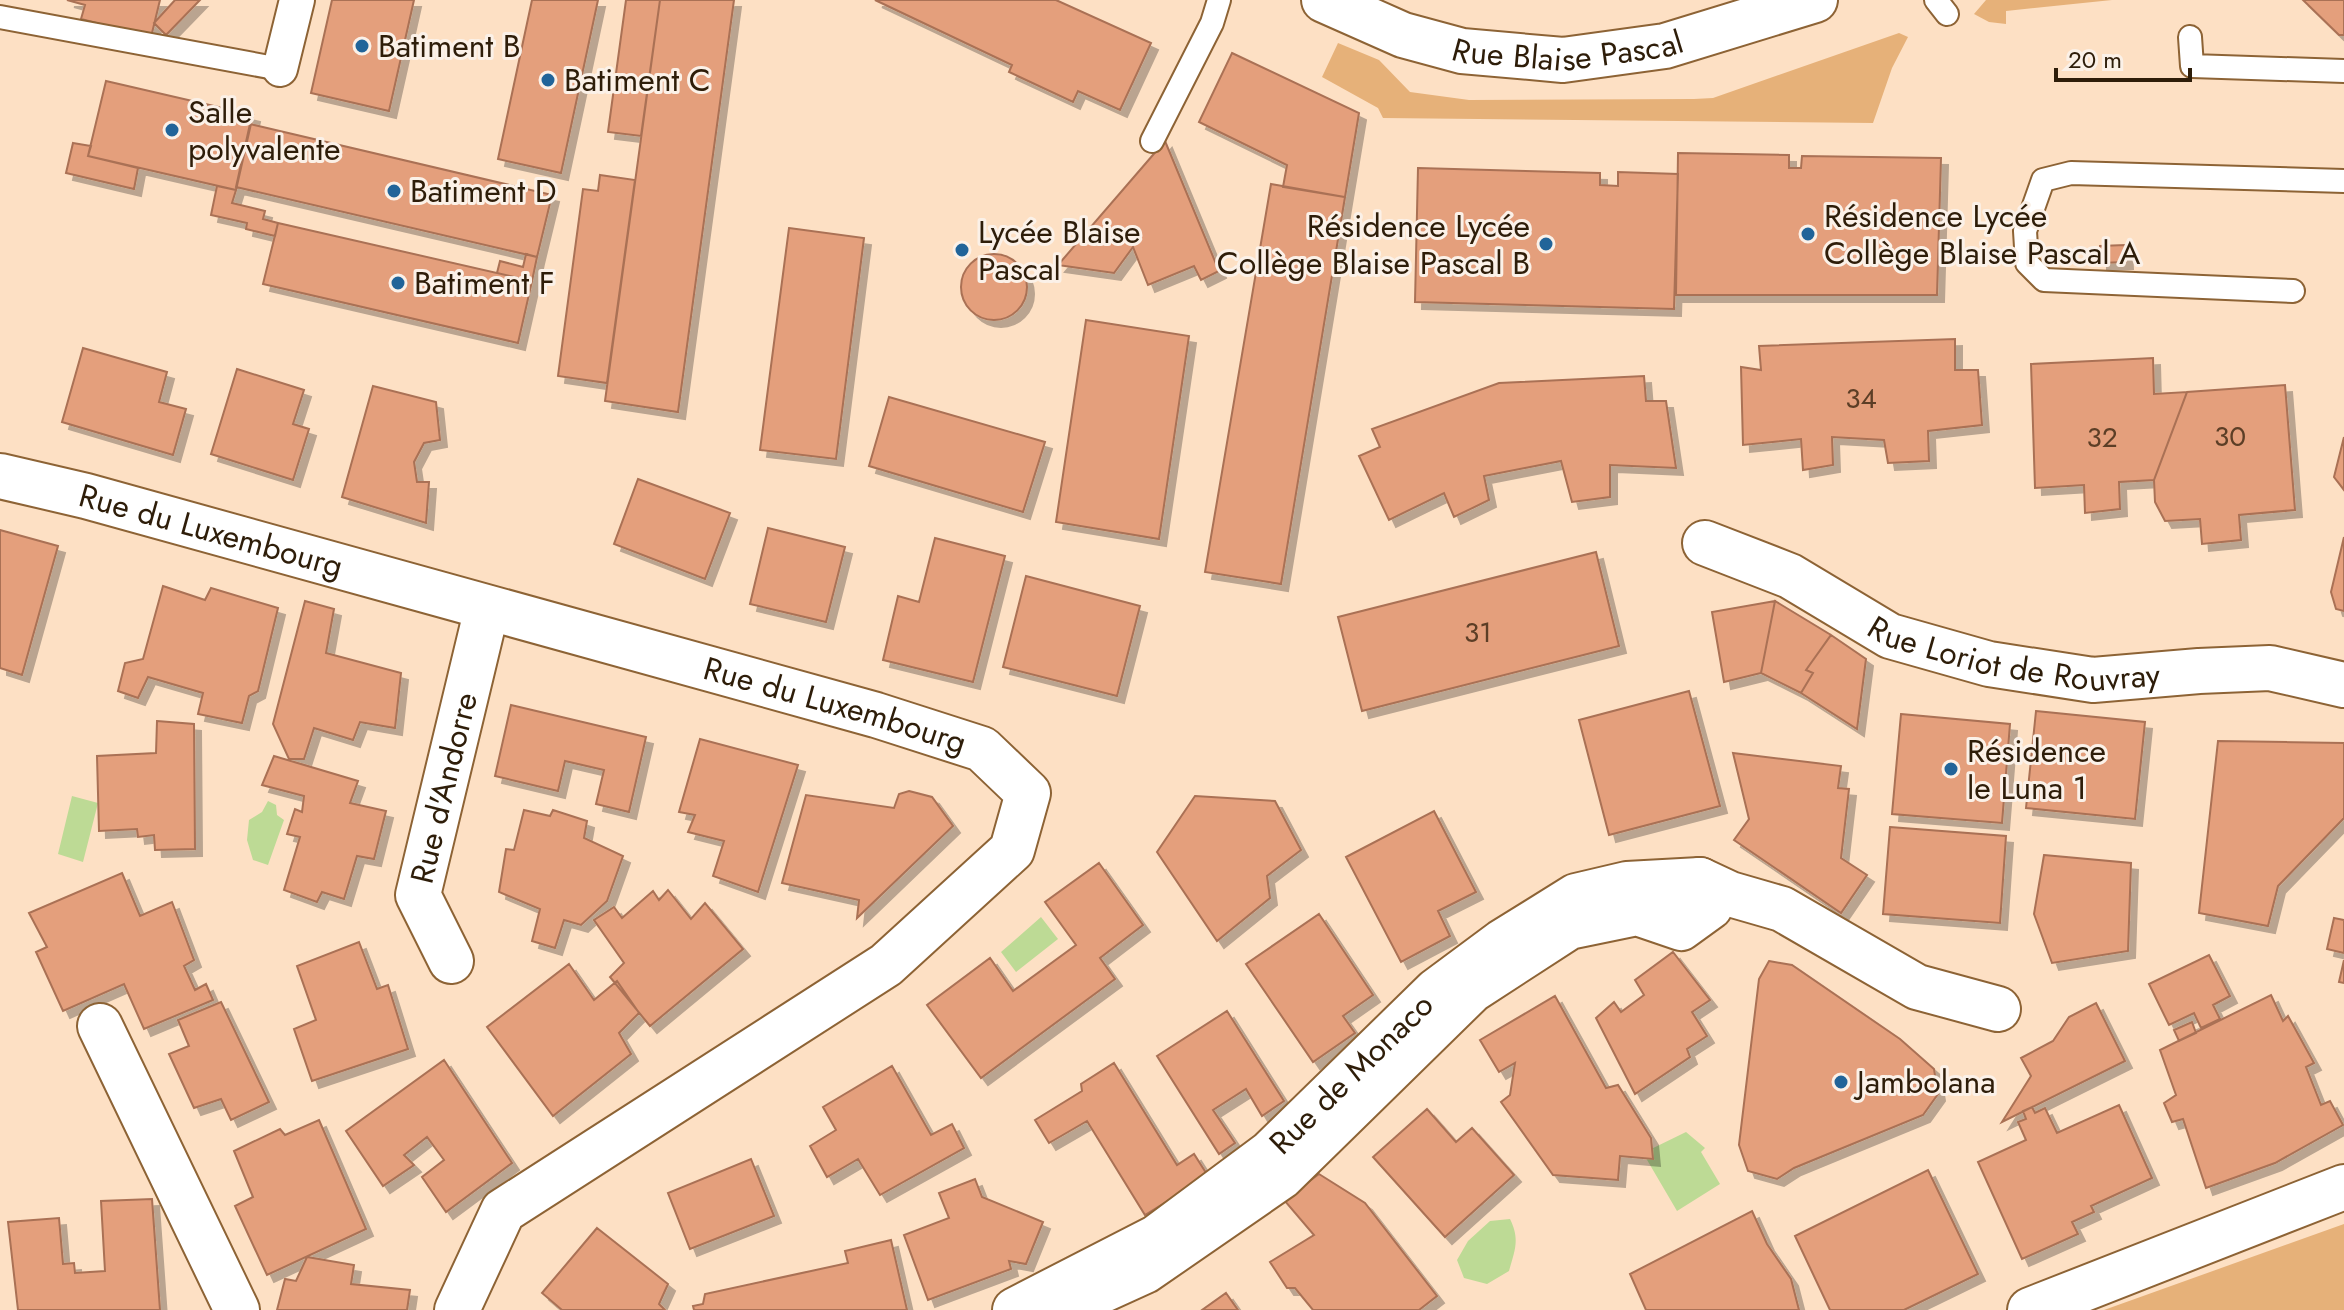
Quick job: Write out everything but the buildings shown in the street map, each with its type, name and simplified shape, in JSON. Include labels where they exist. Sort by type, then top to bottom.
[{"type":"street","points":[[280,69],[297,0]]},
{"type":"street","name":"Rue Blaise Pascal","points":[[1324,0],[1403,35],[1462,51],[1563,60],[1665,46],[1815,0]]},
{"type":"street","name":"Rue du Luxembourg","points":[[0,476],[101,500],[876,715],[982,749],[1028,793],[1012,850],[886,965],[503,1211],[457,1310]]},
{"type":"street","name":"Rue Loriot de Rouvray","points":[[1705,543],[1790,576],[1890,636],[1989,664],[2093,680],[2270,668],[2344,685]]},
{"type":"street","name":"Rue d'Andorre","points":[[451,961],[418,895],[487,608]]},
{"type":"street","name":"Rue de Monaco","points":[[1015,1310],[1157,1237],[1270,1153],[1436,991],[1502,942],[1576,896],[1627,884],[1700,880],[1730,894],[1782,909],[1917,987],[1998,1009]]},
{"type":"street","name":"Rue de Monaco","points":[[1059,1310],[1145,1271],[1281,1177],[1472,990],[1569,927],[1637,913],[1681,928],[1710,907],[1700,880]]},
{"type":"street","points":[[100,1026],[237,1310]]},
{"type":"street","points":[[2030,1310],[2344,1187]]},
{"type":"lane","points":[[1152,141],[1212,23],[1219,0]]},
{"type":"lane","points":[[1936,0],[1947,14],[1950,0]]},
{"type":"lane","points":[[0,17],[280,69]]},
{"type":"lane","points":[[2190,37],[2192,66],[2344,71]]},
{"type":"lane","points":[[2293,291],[2044,280],[2027,263],[2025,231],[2043,180],[2071,173],[2344,181]]},
{"type":"shaded area","points":[[1986,0],[2112,0],[2006,11],[2006,24],[1989,22],[1974,14]]},
{"type":"shaded area","points":[[1899,33],[1908,37],[1892,68],[1873,123],[1383,118],[1378,108],[1322,77],[1338,43],[1379,60],[1410,92],[1469,100],[1713,98]]},
{"type":"shaded area","points":[[72,796],[98,803],[83,862],[58,854]]},
{"type":"shaded area","points":[[268,801],[276,805],[277,815],[284,820],[268,865],[253,860],[247,840],[249,820],[262,812]]},
{"type":"shaded area","points":[[1041,917],[1058,939],[1016,972],[1001,952]]},
{"type":"shaded area","points":[[1686,1132],[1705,1148],[1701,1152],[1720,1184],[1677,1211],[1643,1153]]},
{"type":"shaded area","points":[[1510,1219],[1516,1239],[1509,1271],[1487,1284],[1464,1278],[1457,1260],[1468,1241],[1490,1221]]},
{"type":"shaded area","points":[[2344,1224],[2344,1310],[2104,1310]]},
{"type":"place","name":"Batiment B","points":[[362,46]]},
{"type":"place","name":"Batiment C","points":[[548,80]]},
{"type":"place","name":"Salle polyvalente","points":[[172,130]]},
{"type":"place","name":"Batiment D","points":[[394,191]]},
{"type":"place","name":"Résidence Lycée Collège Blaise Pascal A","points":[[1808,234]]},
{"type":"place","name":"Résidence Lycée Collège Blaise Pascal B","points":[[1546,244]]},
{"type":"place","name":"Lycée Blaise Pascal","points":[[962,250]]},
{"type":"place","name":"Batiment F","points":[[398,283]]},
{"type":"place","name":"Résidence le Luna 1","points":[[1951,769]]},
{"type":"place","name":"Jambolana","points":[[1841,1082]]}]
